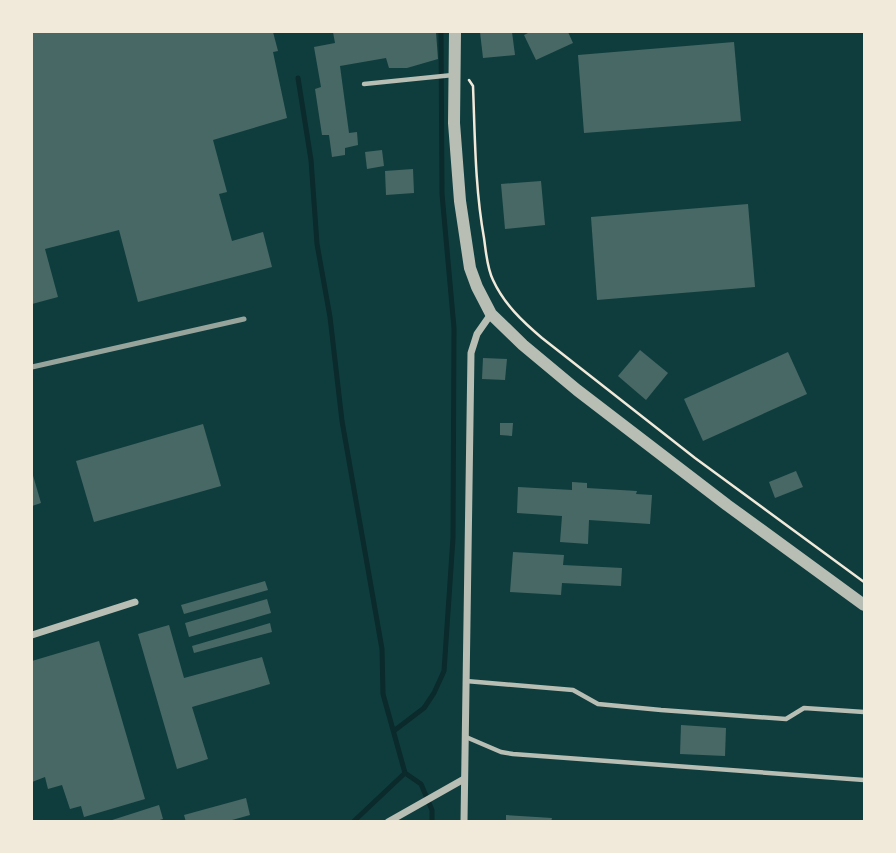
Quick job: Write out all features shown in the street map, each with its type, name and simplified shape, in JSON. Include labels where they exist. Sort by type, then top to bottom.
[{"type":"street","points":[[455,32],[457,76],[454,123],[461,213],[470,268],[491,314],[577,390],[727,506],[864,605]]},
{"type":"street","points":[[464,821],[471,353],[477,334],[491,314]]},
{"type":"street","points":[[32,635],[135,602]]},
{"type":"street","points":[[388,821],[464,779]]},
{"type":"lane","points":[[364,84],[457,76]]},
{"type":"lane","points":[[466,681],[573,690],[598,704],[674,711],[786,719],[804,708],[864,712]]},
{"type":"lane","points":[[465,737],[501,752],[513,754],[864,780]]},
{"type":"path","points":[[457,76],[474,86],[478,195],[487,261],[492,278],[506,302],[522,321],[542,338],[675,442],[864,582]]},
{"type":"building","points":[[32,32],[273,32],[278,51],[273,52],[287,118],[213,140],[227,192],[219,194],[232,241],[263,232],[272,267],[138,302],[119,230],[45,249],[58,297],[32,304]]},
{"type":"building","points":[[333,32],[436,32],[438,59],[407,68],[389,68],[386,58],[340,66],[349,133],[357,132],[358,145],[345,148],[345,155],[332,157],[329,135],[322,135],[315,89],[321,87],[314,47],[335,43]]},
{"type":"building","points":[[480,32],[512,32],[515,55],[483,58]]},
{"type":"building","points":[[530,32],[568,32],[573,43],[536,60],[524,35]]},
{"type":"building","points":[[734,42],[741,121],[584,133],[578,55]]},
{"type":"building","points":[[382,150],[384,166],[367,169],[365,152]]},
{"type":"building","points":[[413,169],[414,193],[386,195],[385,171]]},
{"type":"building","points":[[541,181],[545,225],[505,229],[501,184]]},
{"type":"building","points":[[748,204],[755,287],[597,300],[591,217]]},
{"type":"building","points":[[640,350],[668,373],[646,400],[618,376]]},
{"type":"building","points":[[788,352],[807,394],[703,441],[684,399]]},
{"type":"building","points":[[483,358],[507,359],[505,380],[482,379]]},
{"type":"building","points":[[500,423],[513,423],[512,436],[500,435]]},
{"type":"building","points":[[203,424],[221,486],[94,522],[76,461]]},
{"type":"building","points":[[796,471],[803,487],[775,498],[769,482]]},
{"type":"building","points":[[32,472],[41,503],[32,506]]},
{"type":"building","points":[[572,482],[587,483],[587,488],[637,491],[636,494],[652,495],[650,524],[589,520],[588,544],[560,542],[562,516],[517,513],[518,487],[572,490]]},
{"type":"building","points":[[513,552],[564,555],[563,565],[622,568],[621,586],[562,583],[561,595],[510,592]]},
{"type":"building","points":[[265,581],[268,590],[184,614],[181,605]]},
{"type":"building","points":[[267,599],[271,613],[189,637],[185,623]]},
{"type":"building","points":[[270,623],[272,632],[194,653],[192,646]]},
{"type":"building","points":[[169,625],[184,678],[262,657],[270,684],[192,707],[208,759],[177,769],[138,634]]},
{"type":"building","points":[[99,641],[145,799],[84,817],[81,806],[70,809],[62,785],[48,789],[45,777],[32,782],[32,661]]},
{"type":"building","points":[[681,725],[726,728],[725,756],[680,754]]},
{"type":"building","points":[[246,798],[250,815],[225,822],[186,822],[184,815]]},
{"type":"building","points":[[159,805],[163,819],[153,822],[106,822]]},
{"type":"building","points":[[506,815],[552,818],[551,822],[506,822]]},
{"type":"waterway","points":[[395,730],[424,708],[444,671],[453,538],[454,328],[442,194],[441,32]]},
{"type":"waterway","points":[[298,78],[311,160],[317,244],[330,317],[342,421],[382,649],[383,694],[405,773],[421,784],[432,810],[432,822]]},
{"type":"waterway","points":[[353,822],[405,773]]},
{"type":"railway","points":[[32,367],[244,319]]}]
